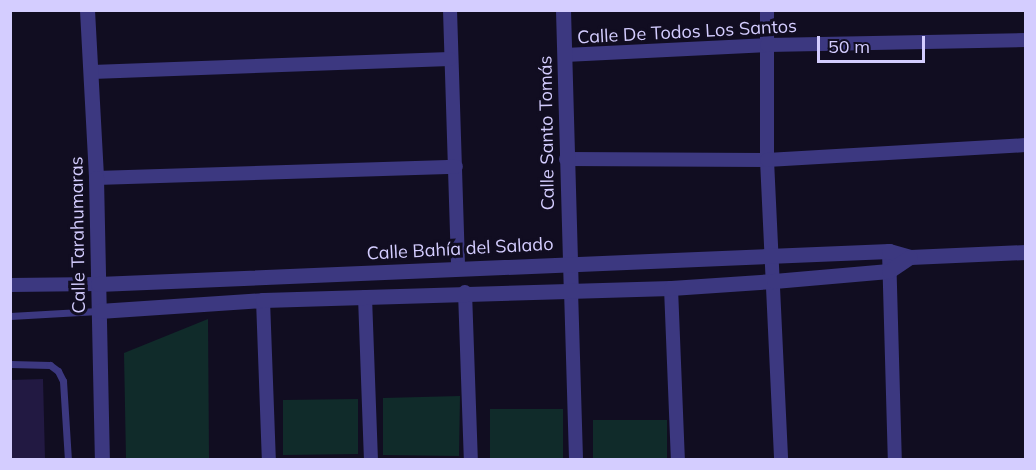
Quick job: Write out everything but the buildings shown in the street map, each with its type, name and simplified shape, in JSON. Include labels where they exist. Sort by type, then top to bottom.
[{"type":"street","name":"Calle Tarahumaras","points":[[87,10],[96,178],[102,459]]},
{"type":"street","points":[[450,10],[458,268]]},
{"type":"street","name":"Calle Santo Tomás","points":[[563,10],[571,290]]},
{"type":"street","points":[[767,10],[767,160],[770,257],[774,281],[781,459]]},
{"type":"street","name":"Calle De Todos Los Santos","points":[[565,55],[767,45],[1026,40]]},
{"type":"street","points":[[92,72],[450,59]]},
{"type":"street","points":[[566,159],[767,160],[1026,145]]},
{"type":"street","points":[[96,178],[456,167]]},
{"type":"street","points":[[889,251],[895,459]]},
{"type":"street","name":"Calle Bahía del Salado","points":[[10,285],[98,284],[889,251],[910,257],[1026,252]]},
{"type":"street","points":[[99,311],[263,300],[465,292],[671,288],[889,271],[910,257]]},
{"type":"street","points":[[671,288],[678,459]]},
{"type":"street","points":[[571,290],[576,459]]},
{"type":"street","points":[[465,292],[471,459]]},
{"type":"street","points":[[365,297],[371,459]]},
{"type":"street","points":[[263,300],[269,459]]},
{"type":"lane","points":[[10,316],[99,311]]},
{"type":"lane","points":[[10,364],[50,365],[58,370],[63,381],[68,459]]},
{"type":"green space","points":[[208,319],[209,459],[126,459],[124,353]]},
{"type":"green space","points":[[460,396],[459,456],[383,455],[383,398]]},
{"type":"green space","points":[[358,399],[358,454],[283,455],[283,400]]},
{"type":"green space","points":[[490,409],[563,409],[563,459],[490,459]]},
{"type":"green space","points":[[593,420],[667,420],[667,459],[593,459]]}]
